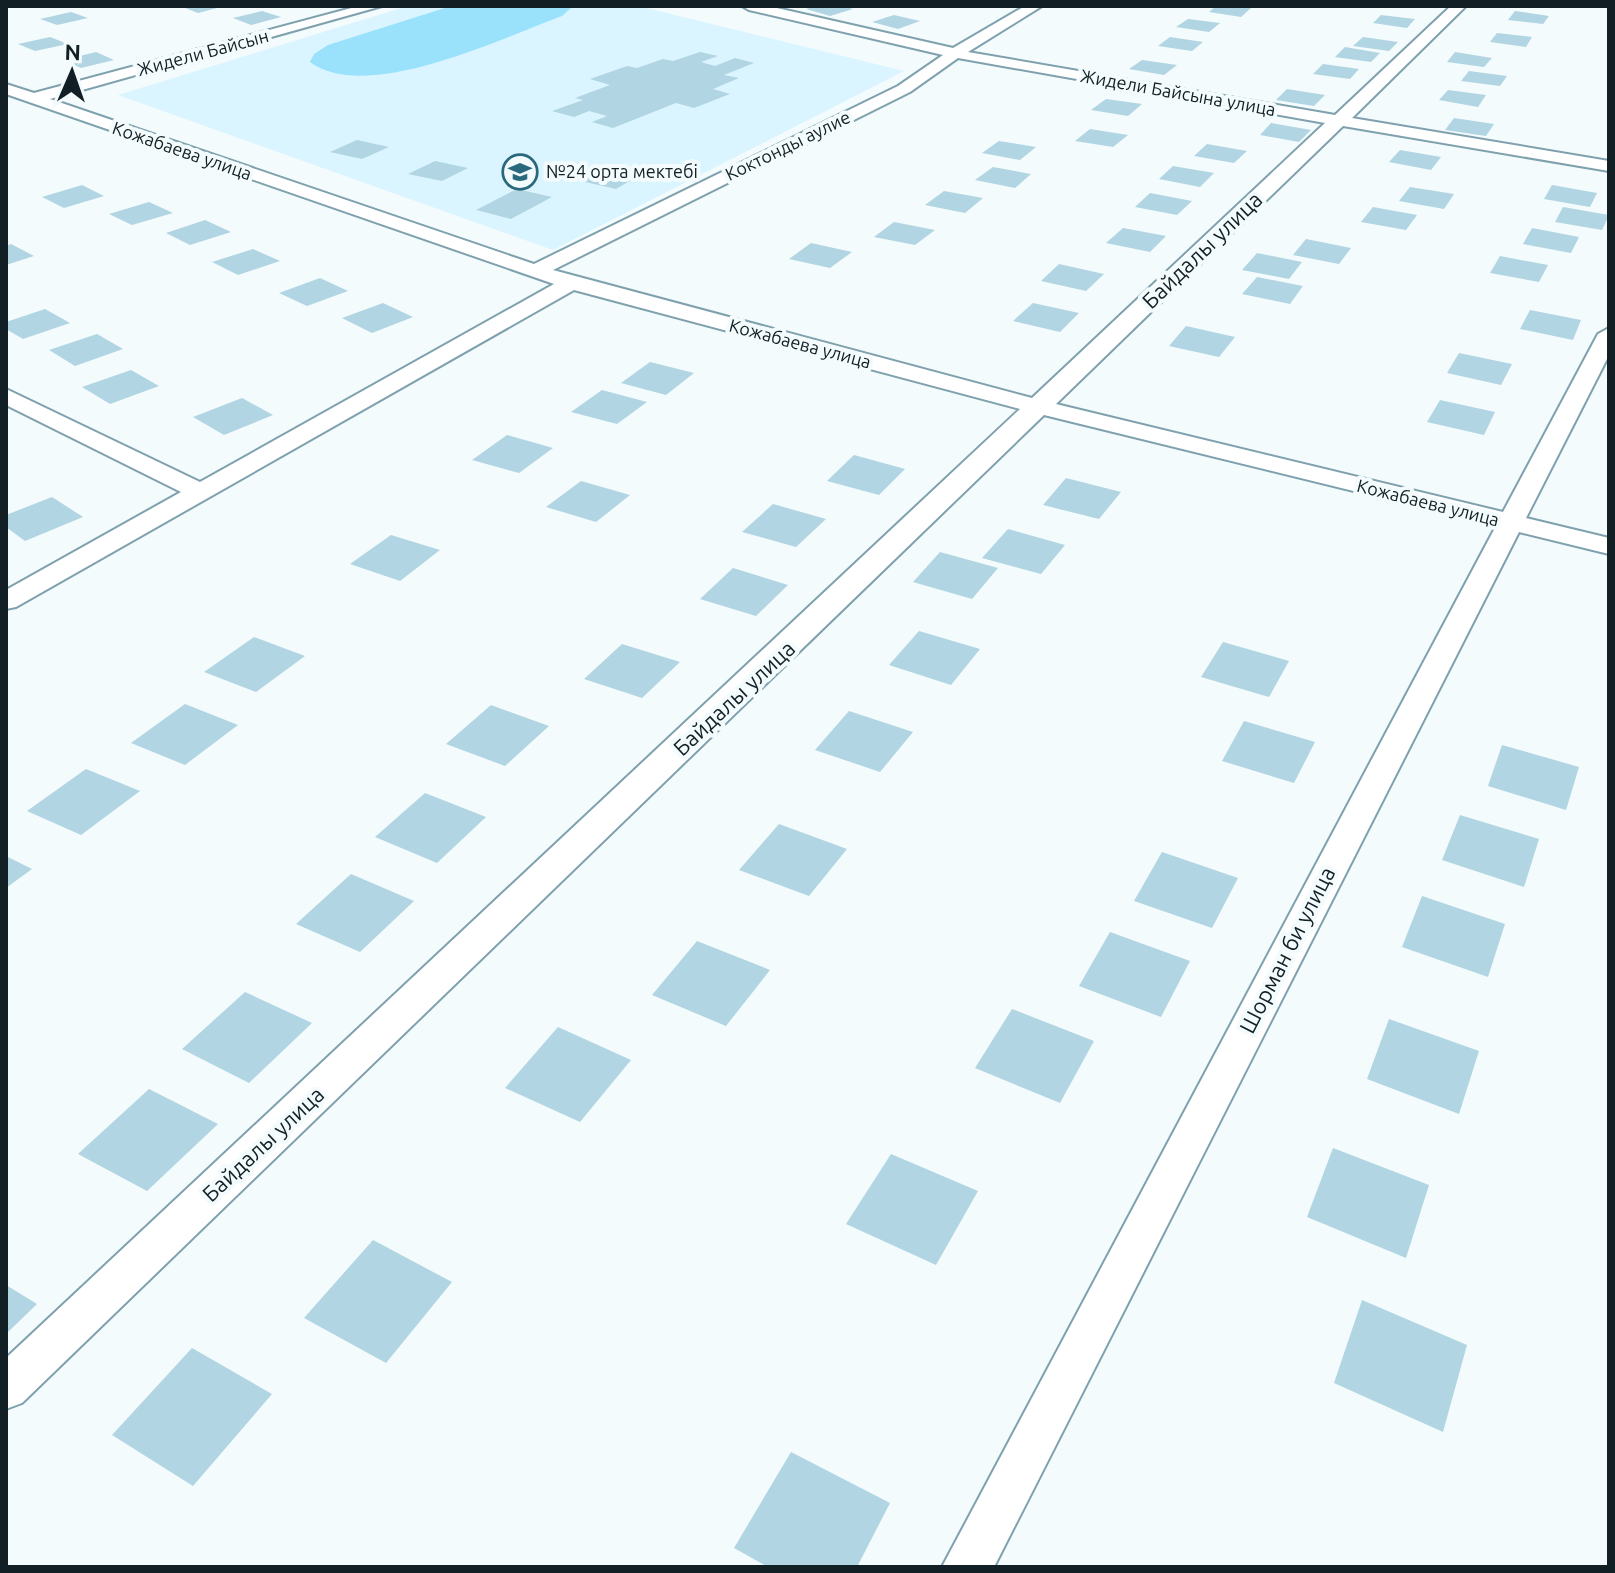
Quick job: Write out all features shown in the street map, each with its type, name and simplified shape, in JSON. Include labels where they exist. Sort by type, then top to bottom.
[{"type":"street","points":[[308,6],[342,15]]},
{"type":"street","name":"Жидели Байсын","points":[[6,106],[375,6]]},
{"type":"street","name":"Жидели Байсына улица","points":[[749,6],[955,53],[1609,166]]},
{"type":"street","name":"Коктонды аулие","points":[[533,272],[904,89],[955,53],[1035,6]]},
{"type":"street","name":"Байдалы улица","points":[[6,1388],[1459,6]]},
{"type":"street","name":"Кожабаева улица","points":[[6,89],[571,283],[1040,407],[1609,546]]},
{"type":"street","points":[[6,601],[571,283]]},
{"type":"street","name":"Шорман би улица","points":[[967,1567],[1609,334]]},
{"type":"street","points":[[6,396],[199,491]]},
{"type":"shaded area","name":"№24 орта мектебі","points":[[408,6],[638,6],[904,71],[553,250],[118,95]]},
{"type":"shaded area","points":[[451,6],[572,7],[562,16],[471,51],[399,72],[365,76],[334,73],[310,62],[314,54],[328,45]]},
{"type":"building","points":[[180,6],[221,6],[221,7],[198,13]]},
{"type":"building","points":[[817,6],[853,9],[830,16],[806,9]]},
{"type":"building","points":[[1216,6],[1251,8],[1241,17],[1209,12]]},
{"type":"building","points":[[262,11],[281,17],[251,25],[233,18]]},
{"type":"building","points":[[1515,11],[1549,16],[1543,24],[1508,20]]},
{"type":"building","points":[[71,12],[88,18],[57,25],[40,19]]},
{"type":"building","points":[[894,15],[920,21],[898,29],[872,22]]},
{"type":"building","points":[[1381,15],[1415,19],[1407,28],[1373,23]]},
{"type":"building","points":[[1188,19],[1220,23],[1209,32],[1176,27]]},
{"type":"building","points":[[1497,33],[1532,37],[1526,47],[1490,42]]},
{"type":"building","points":[[50,37],[68,44],[35,51],[18,44]]},
{"type":"building","points":[[1170,37],[1203,42],[1192,51],[1158,46]]},
{"type":"building","points":[[1363,37],[1398,42],[1389,51],[1353,46]]},
{"type":"building","points":[[1345,47],[1380,53],[1371,62],[1335,57]]},
{"type":"building","points":[[96,52],[114,60],[81,68],[63,60]]},
{"type":"building","points":[[700,52],[718,56],[701,62],[715,66],[735,58],[754,63],[724,75],[739,78],[713,89],[730,94],[694,108],[676,103],[613,128],[592,122],[607,116],[589,111],[574,117],[552,111],[583,100],[575,98],[610,85],[590,79],[627,66],[637,68]]},
{"type":"building","points":[[1455,52],[1492,58],[1484,67],[1447,62]]},
{"type":"building","points":[[1142,60],[1177,65],[1164,75],[1129,69]]},
{"type":"building","points":[[1323,64],[1359,69],[1350,79],[1313,74]]},
{"type":"building","points":[[1469,71],[1507,76],[1500,86],[1461,81]]},
{"type":"building","points":[[1287,89],[1325,95],[1314,106],[1276,100]]},
{"type":"building","points":[[1448,90],[1486,95],[1478,107],[1439,100]]},
{"type":"building","points":[[1106,99],[1142,104],[1128,116],[1091,110]]},
{"type":"building","points":[[1454,118],[1494,124],[1486,136],[1445,130]]},
{"type":"building","points":[[1271,123],[1311,130],[1299,142],[1260,135]]},
{"type":"building","points":[[1090,129],[1128,135],[1113,147],[1075,141]]},
{"type":"building","points":[[357,140],[389,147],[362,159],[330,152]]},
{"type":"building","points":[[999,141],[1036,147],[1020,160],[982,153]]},
{"type":"building","points":[[1207,144],[1247,151],[1234,163],[1194,156]]},
{"type":"building","points":[[1400,150],[1441,157],[1431,170],[1389,162]]},
{"type":"building","points":[[435,161],[468,168],[442,181],[408,174]]},
{"type":"building","points":[[1173,166],[1214,173],[1200,187],[1159,179]]},
{"type":"building","points":[[993,167],[1031,174],[1015,188],[975,180]]},
{"type":"building","points":[[605,168],[640,175],[616,189],[581,181]]},
{"type":"building","points":[[82,185],[104,196],[64,208],[42,197]]},
{"type":"building","points":[[1552,185],[1597,193],[1590,207],[1544,199]]},
{"type":"building","points":[[1410,187],[1454,194],[1444,209],[1399,201]]},
{"type":"building","points":[[517,189],[552,197],[511,219],[476,210]]},
{"type":"building","points":[[944,191],[983,198],[965,213],[925,205]]},
{"type":"building","points":[[1150,193],[1192,201],[1177,215],[1135,207]]},
{"type":"building","points":[[149,202],[173,213],[132,225],[109,214]]},
{"type":"building","points":[[1373,207],[1417,215],[1406,230],[1361,222]]},
{"type":"building","points":[[1563,207],[1609,215],[1602,230],[1555,222]]},
{"type":"building","points":[[205,220],[231,232],[190,245],[166,233]]},
{"type":"building","points":[[894,222],[935,230],[915,245],[874,237]]},
{"type":"building","points":[[1123,228],[1166,236],[1150,252],[1106,243]]},
{"type":"building","points":[[1532,228],[1579,237],[1571,253],[1523,244]]},
{"type":"building","points":[[1306,239],[1351,248],[1339,264],[1293,255]]},
{"type":"building","points":[[811,243],[852,252],[830,268],[789,259]]},
{"type":"building","points":[[11,244],[34,256],[6,265],[6,246]]},
{"type":"building","points":[[253,249],[280,261],[238,275],[212,262]]},
{"type":"building","points":[[1257,253],[1302,262],[1289,279],[1242,270]]},
{"type":"building","points":[[1500,256],[1548,265],[1539,282],[1490,273]]},
{"type":"building","points":[[1059,264],[1104,274],[1086,291],[1041,281]]},
{"type":"building","points":[[1257,277],[1303,286],[1290,304],[1242,294]]},
{"type":"building","points":[[320,278],[348,291],[307,306],[279,293]]},
{"type":"building","points":[[383,303],[413,317],[372,333],[342,318]]},
{"type":"building","points":[[1033,303],[1079,313],[1060,332],[1013,321]]},
{"type":"building","points":[[45,309],[70,323],[23,339],[6,329],[6,322]]},
{"type":"building","points":[[1530,310],[1581,320],[1573,340],[1520,329]]},
{"type":"building","points":[[1186,326],[1235,337],[1219,357],[1169,346]]},
{"type":"building","points":[[97,334],[123,349],[75,366],[49,350]]},
{"type":"building","points":[[1459,353],[1512,364],[1501,385],[1447,373]]},
{"type":"building","points":[[650,362],[694,373],[666,395],[621,383]]},
{"type":"building","points":[[131,370],[159,386],[110,404],[82,387]]},
{"type":"building","points":[[602,390],[647,402],[617,424],[571,412]]},
{"type":"building","points":[[242,398],[273,415],[224,435],[193,417]]},
{"type":"building","points":[[1440,400],[1495,412],[1484,435],[1427,422]]},
{"type":"building","points":[[507,435],[553,448],[519,473],[472,460]]},
{"type":"building","points":[[854,455],[905,469],[879,495],[827,481]]},
{"type":"building","points":[[1066,478],[1121,492],[1099,519],[1043,505]]},
{"type":"building","points":[[581,481],[630,495],[596,522],[546,507]]},
{"type":"building","points":[[52,497],[83,517],[25,541],[6,527],[6,515]]},
{"type":"building","points":[[773,504],[826,519],[796,547],[742,532]]},
{"type":"building","points":[[1008,529],[1065,545],[1041,574],[982,558]]},
{"type":"building","points":[[391,535],[440,550],[400,581],[350,564]]},
{"type":"building","points":[[940,552],[998,568],[972,599],[913,582]]},
{"type":"building","points":[[733,568],[788,585],[756,616],[700,599]]},
{"type":"building","points":[[919,631],[980,649],[951,685],[889,665]]},
{"type":"building","points":[[254,637],[305,656],[256,692],[204,672]]},
{"type":"building","points":[[1223,642],[1289,661],[1269,697],[1201,677]]},
{"type":"building","points":[[622,644],[680,662],[642,698],[584,679]]},
{"type":"building","points":[[185,704],[238,725],[185,765],[131,743]]},
{"type":"building","points":[[491,705],[549,726],[505,766],[446,744]]},
{"type":"building","points":[[849,711],[913,732],[880,772],[815,750]]},
{"type":"building","points":[[1244,721],[1315,742],[1294,783],[1222,761]]},
{"type":"building","points":[[1502,745],[1579,767],[1566,810],[1488,786]]},
{"type":"building","points":[[86,769],[140,791],[81,835],[27,811]]},
{"type":"building","points":[[425,793],[486,817],[437,863],[375,837]]},
{"type":"building","points":[[1460,815],[1539,839],[1524,887],[1442,860]]},
{"type":"building","points":[[779,824],[847,849],[809,896],[739,870]]},
{"type":"building","points":[[1162,852],[1238,878],[1212,928],[1134,901]]},
{"type":"building","points":[[6,856],[32,869],[6,888]]},
{"type":"building","points":[[351,874],[414,901],[360,952],[296,924]]},
{"type":"building","points":[[1422,896],[1505,924],[1488,977],[1402,947]]},
{"type":"building","points":[[1110,932],[1190,961],[1161,1017],[1079,986]]},
{"type":"building","points":[[697,941],[770,970],[726,1026],[652,995]]},
{"type":"building","points":[[245,992],[312,1023],[249,1083],[182,1049]]},
{"type":"building","points":[[1012,1009],[1094,1041],[1060,1103],[975,1068]]},
{"type":"building","points":[[1389,1019],[1479,1051],[1459,1114],[1367,1079]]},
{"type":"building","points":[[558,1027],[631,1060],[580,1122],[505,1088]]},
{"type":"building","points":[[149,1089],[218,1124],[147,1191],[78,1154]]},
{"type":"building","points":[[1333,1148],[1429,1185],[1406,1258],[1307,1217]]},
{"type":"building","points":[[891,1154],[978,1191],[936,1265],[846,1224]]},
{"type":"building","points":[[373,1240],[452,1282],[386,1363],[304,1318]]},
{"type":"building","points":[[6,1285],[37,1304],[6,1334]]},
{"type":"building","points":[[1362,1300],[1467,1345],[1443,1432],[1334,1383]]},
{"type":"building","points":[[192,1348],[272,1394],[193,1486],[112,1435]]},
{"type":"building","points":[[791,1452],[890,1503],[857,1567],[768,1567],[734,1548]]},
{"type":"place","name":"№24 орта мектебі","points":[[520,172]]}]
